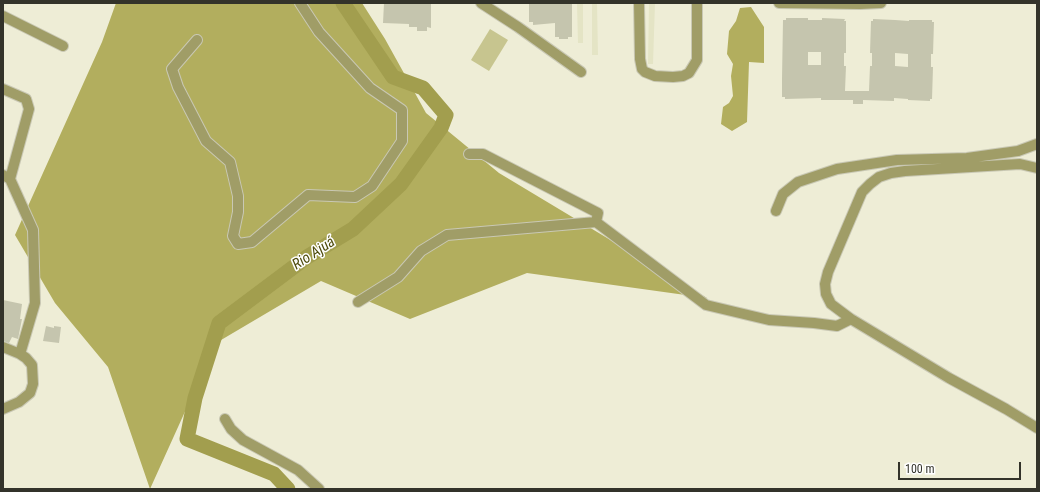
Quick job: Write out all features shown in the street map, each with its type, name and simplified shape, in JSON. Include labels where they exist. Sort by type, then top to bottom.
[{"type":"street","points":[[197,40],[172,69],[178,87],[206,141],[230,162],[238,196],[238,212],[233,236],[238,244],[252,242],[308,195],[355,197],[372,186],[402,141],[402,110],[370,88],[319,32],[300,3]]},
{"type":"street","points":[[481,3],[582,72]]},
{"type":"street","points":[[640,3],[640,59],[642,69],[654,76],[663,77],[683,76],[689,73],[697,60],[697,3]]},
{"type":"street","points":[[779,3],[881,3]]},
{"type":"street","points":[[3,16],[63,46]]},
{"type":"street","points":[[3,90],[26,99],[29,109],[7,177],[33,230],[35,303],[20,354]]},
{"type":"street","points":[[776,211],[783,194],[798,182],[837,169],[897,160],[967,158],[1018,150],[1037,144]]},
{"type":"street","points":[[469,154],[483,154],[598,213],[596,222]]},
{"type":"street","points":[[1037,168],[1020,164],[904,171],[879,177],[862,192],[828,272],[825,284],[826,294],[831,304],[851,319],[949,378],[1006,409],[1037,428]]},
{"type":"street","points":[[358,302],[398,277],[421,251],[447,235],[596,222],[706,304],[769,320],[837,326],[851,319]]},
{"type":"street","points":[[3,347],[20,354],[32,365],[33,384],[30,393],[19,402],[3,409]]},
{"type":"street","points":[[225,419],[231,429],[243,440],[298,470],[319,489]]},
{"type":"shaded area","points":[[116,3],[362,3],[385,39],[426,113],[499,173],[707,298],[527,273],[410,319],[321,281],[216,343],[150,489],[108,367],[55,303],[15,235],[102,42]]},
{"type":"shaded area","points":[[577,3],[583,3],[583,43],[578,43]]},
{"type":"shaded area","points":[[592,3],[597,3],[598,55],[592,55]]},
{"type":"shaded area","points":[[649,3],[655,3],[653,64],[648,64]]},
{"type":"shaded area","points":[[751,7],[764,27],[764,63],[749,62],[747,122],[732,131],[721,124],[723,107],[729,103],[733,96],[731,76],[733,64],[727,54],[729,31],[736,21],[740,8]]},
{"type":"shaded area","points":[[490,29],[508,40],[489,71],[471,60]]},
{"type":"building","points":[[384,3],[431,3],[431,28],[427,27],[427,31],[417,31],[417,27],[409,27],[409,24],[383,23]]},
{"type":"building","points":[[529,3],[572,4],[572,37],[568,37],[568,39],[559,39],[559,37],[555,37],[555,23],[533,25],[533,22],[529,22]]},
{"type":"building","points":[[786,18],[808,18],[808,20],[822,20],[822,18],[845,19],[845,91],[869,91],[870,66],[872,66],[872,53],[870,53],[871,21],[873,21],[873,19],[909,21],[932,20],[932,22],[934,22],[933,54],[931,54],[931,67],[933,67],[932,99],[930,99],[930,101],[894,98],[894,101],[863,100],[863,104],[853,104],[853,100],[821,100],[821,98],[785,99],[785,97],[782,97],[782,79],[783,20],[786,20]],"holes":[[[808,52],[821,52],[821,65],[808,65]],[[895,53],[908,54],[908,67],[895,66]]]},
{"type":"building","points":[[3,300],[22,304],[20,319],[22,319],[18,339],[12,337],[9,343],[3,341]]},
{"type":"building","points":[[46,326],[54,328],[54,326],[61,327],[59,343],[43,341]]},
{"type":"waterway","name":"Rio Ajuá","points":[[288,489],[274,474],[187,439],[195,398],[219,323],[307,257],[353,229],[401,184],[441,128],[446,115],[423,88],[393,77],[343,3]]}]
